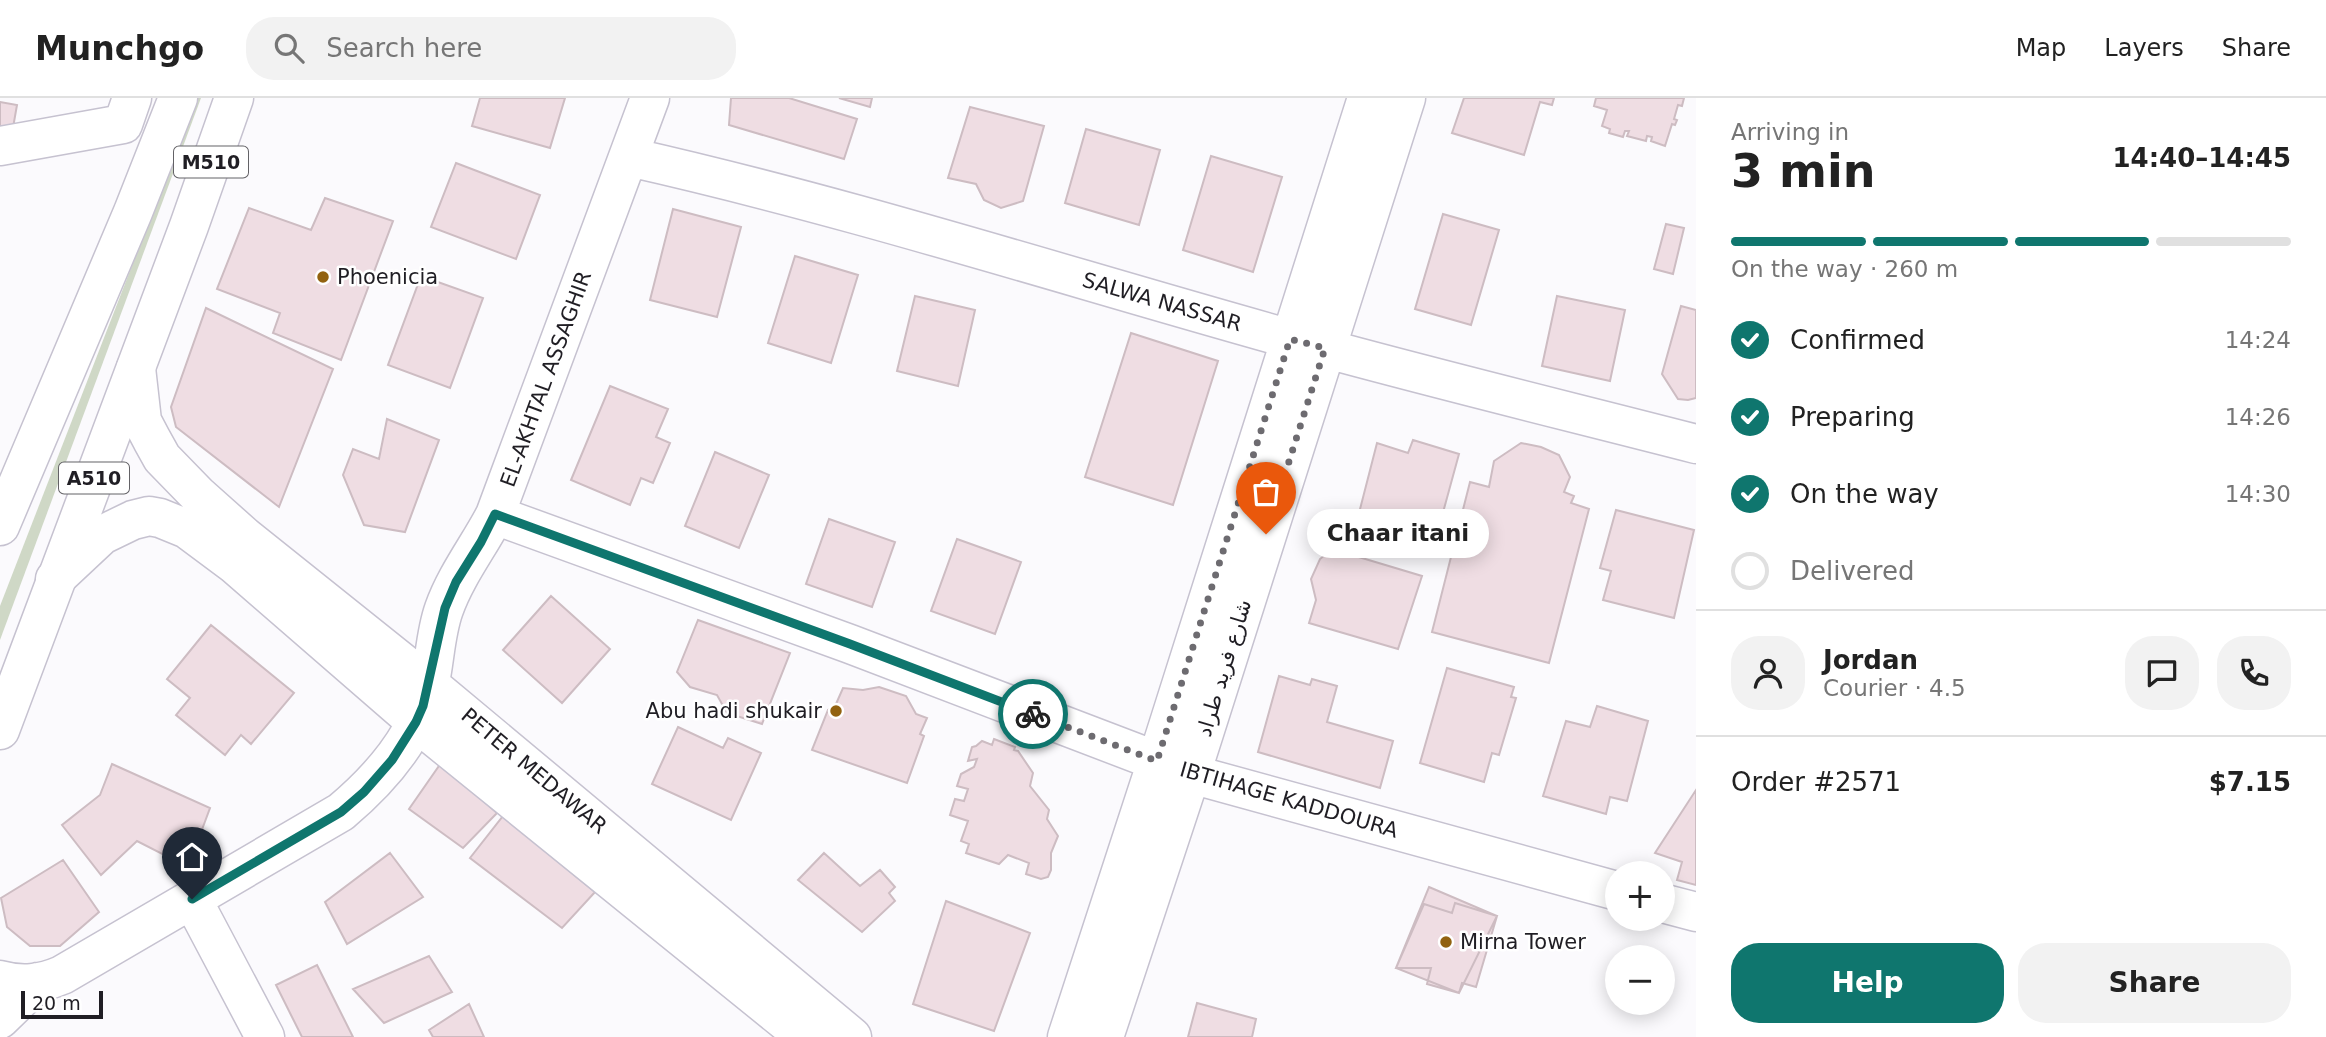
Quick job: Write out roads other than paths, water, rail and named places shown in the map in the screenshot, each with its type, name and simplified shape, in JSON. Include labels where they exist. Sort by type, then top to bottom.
[{"type":"main road","points":[[0,146],[123,124],[132,98]]},
{"type":"main road","points":[[133,212],[152,98]]},
{"type":"main road","name":"M510","points":[[133,212],[178,98]]},
{"type":"main road","name":"M510","points":[[189,226],[234,98]]},
{"type":"main road","points":[[189,226],[249,120],[258,98]]},
{"type":"main road","name":"EL-AKHTAL ASSAGHIR","points":[[0,980],[38,982],[62,975],[341,812],[378,776],[405,742],[416,722],[429,684],[438,630],[445,608],[456,582],[495,514],[650,98]]},
{"type":"main road","name":"شارع فريد طراد","points":[[1104,1037],[1174,768],[1307,343],[1367,98]]},
{"type":"main road","name":"شارع فريد طراد","points":[[1307,343],[1406,98]]},
{"type":"main road","name":"SALWA NASSAR","points":[[629,157],[719,177],[905,227],[1307,343],[1696,444]]},
{"type":"main road","name":"A510","points":[[0,526],[133,212]]},
{"type":"main road","name":"A510","points":[[0,730],[189,226]]},
{"type":"main road","name":"PETER MEDAWAR","points":[[136,368],[142,421],[162,458],[180,478],[244,536],[429,684],[523,785],[806,1037]]},
{"type":"main road","name":"IBTIHAGE KADDOURA","points":[[495,514],[850,644],[1174,768],[1605,888]]},
{"type":"main road","name":"PETER MEDAWAR","points":[[55,579],[102,535],[117,526],[149,516],[187,529],[234,564],[416,722],[523,785],[852,1037]]},
{"type":"main road","name":"شارع فريد طراد","points":[[1067,1037],[1174,768]]},
{"type":"main road","points":[[192,899],[265,1037]]},
{"type":"main road","points":[[1675,906],[1696,912]]},
{"type":"main road","points":[[0,1019],[38,982]]},
{"type":"place","name":"Phoenicia","points":[[323,277]]},
{"type":"place","name":"Chaar itani","points":[[1266,534]]},
{"type":"place","name":"Abu hadi shukair","points":[[836,711]]},
{"type":"place","name":"Mirna Tower","points":[[1446,942]]}]
